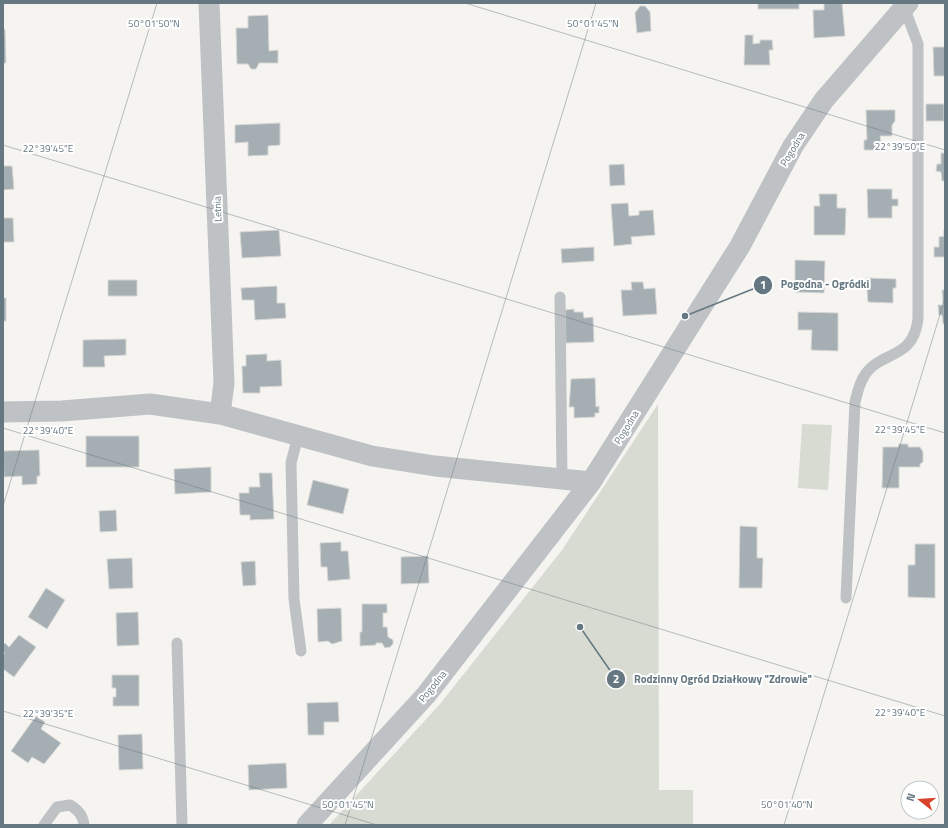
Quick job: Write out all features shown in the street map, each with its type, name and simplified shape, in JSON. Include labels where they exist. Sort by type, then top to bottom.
[{"type":"street","name":"Letnia","points":[[209,3],[224,383],[220,414]]},
{"type":"street","name":"Pogodna","points":[[307,825],[426,695],[591,482],[740,246],[793,146],[824,100],[906,5]]},
{"type":"street","points":[[3,412],[62,410],[150,404],[220,414],[298,436],[386,458],[435,466],[591,482]]},
{"type":"lane","points":[[846,598],[855,402],[858,390],[863,377],[872,367],[909,344],[914,338],[918,319],[918,44],[906,5]]},
{"type":"lane","points":[[560,297],[562,479]]},
{"type":"lane","points":[[298,436],[291,463],[294,599],[301,651]]},
{"type":"lane","points":[[177,643],[182,825]]},
{"type":"lane","points":[[44,825],[57,808],[70,805],[78,809],[83,818],[84,825]]},
{"type":"shaded area","points":[[658,404],[659,790],[693,790],[693,825],[329,825],[440,704],[562,550]]},
{"type":"shaded area","points":[[802,424],[832,425],[828,490],[798,488]]},
{"type":"building","points":[[758,3],[799,3],[799,9],[758,9]]},
{"type":"building","points":[[824,3],[842,3],[845,36],[814,38],[813,10],[824,10]]},
{"type":"building","points":[[640,6],[645,6],[650,12],[651,31],[637,33],[635,13]]},
{"type":"building","points":[[268,15],[269,51],[278,50],[278,63],[259,63],[256,69],[251,69],[248,64],[237,64],[236,28],[248,28],[248,16]]},
{"type":"building","points":[[5,29],[6,63],[3,63],[3,30]]},
{"type":"building","points":[[745,35],[753,35],[753,44],[760,43],[760,40],[772,40],[773,50],[769,50],[770,65],[744,65]]},
{"type":"building","points":[[933,47],[945,47],[945,76],[934,76]]},
{"type":"building","points":[[926,104],[944,104],[944,121],[926,121]]},
{"type":"building","points":[[866,110],[895,110],[895,121],[892,125],[892,136],[880,136],[882,150],[864,150],[864,140],[867,140]]},
{"type":"building","points":[[280,123],[280,145],[268,146],[268,155],[248,156],[248,142],[235,143],[235,125]]},
{"type":"building","points":[[941,153],[945,153],[945,181],[942,181],[941,172],[936,171],[937,164],[941,164]]},
{"type":"building","points":[[624,164],[625,185],[610,186],[609,165]]},
{"type":"building","points":[[3,166],[12,166],[14,189],[3,190]]},
{"type":"building","points":[[867,189],[892,189],[892,199],[898,199],[898,206],[892,206],[892,218],[868,218]]},
{"type":"building","points":[[819,194],[837,194],[837,208],[846,208],[845,235],[814,235],[814,206],[820,206]]},
{"type":"building","points":[[628,203],[629,216],[639,215],[639,211],[653,210],[655,235],[631,237],[632,244],[614,246],[611,204]]},
{"type":"building","points":[[3,218],[13,218],[14,242],[3,242]]},
{"type":"building","points":[[279,230],[281,256],[242,258],[240,232]]},
{"type":"building","points":[[944,230],[945,257],[934,257],[934,247],[939,247],[939,237],[944,236]]},
{"type":"building","points":[[594,247],[594,261],[562,263],[561,249]]},
{"type":"building","points":[[795,260],[825,261],[824,293],[795,292]]},
{"type":"building","points":[[866,278],[896,279],[896,288],[893,288],[893,303],[868,302]]},
{"type":"building","points":[[108,280],[137,280],[137,296],[108,296]]},
{"type":"building","points":[[631,282],[643,282],[644,289],[655,288],[657,314],[623,316],[621,290],[632,290]]},
{"type":"building","points":[[277,286],[277,303],[285,303],[286,318],[255,320],[254,300],[242,300],[241,288]]},
{"type":"building","points":[[942,290],[945,290],[945,324],[943,324],[942,315],[939,315],[938,305],[943,305]]},
{"type":"building","points":[[3,298],[6,298],[6,321],[3,321]]},
{"type":"building","points":[[574,309],[574,312],[583,312],[584,318],[593,317],[594,342],[566,343],[565,310]]},
{"type":"building","points":[[798,312],[838,313],[838,351],[811,350],[812,330],[798,330]]},
{"type":"building","points":[[126,339],[126,355],[104,356],[105,367],[83,367],[83,340]]},
{"type":"building","points":[[267,354],[267,361],[281,360],[282,386],[260,387],[260,393],[243,393],[242,366],[246,366],[246,355]]},
{"type":"building","points":[[595,378],[596,407],[599,406],[599,413],[595,413],[595,417],[574,418],[574,407],[569,407],[571,379]]},
{"type":"building","points":[[86,436],[139,436],[139,467],[86,467]]},
{"type":"building","points":[[899,444],[908,444],[908,447],[920,447],[923,452],[923,462],[920,464],[920,467],[899,467],[899,488],[882,488],[883,447],[898,447]]},
{"type":"building","points":[[39,450],[40,476],[37,476],[37,484],[22,485],[22,476],[4,477],[3,451]]},
{"type":"building","points":[[211,467],[211,492],[175,494],[174,469]]},
{"type":"building","points":[[259,473],[272,473],[274,519],[250,520],[250,515],[240,515],[239,493],[249,493],[249,487],[260,487]]},
{"type":"building","points":[[313,480],[349,489],[343,514],[307,505]]},
{"type":"building","points":[[116,510],[117,531],[100,532],[99,511]]},
{"type":"building","points":[[740,526],[757,527],[757,558],[763,558],[762,588],[739,588]]},
{"type":"building","points":[[341,542],[341,551],[348,551],[350,579],[328,581],[327,567],[321,567],[320,543]]},
{"type":"building","points":[[915,544],[935,544],[935,598],[908,597],[908,565],[915,565]]},
{"type":"building","points":[[428,556],[429,583],[401,584],[401,557]]},
{"type":"building","points":[[132,558],[133,588],[109,589],[107,559]]},
{"type":"building","points":[[255,561],[256,585],[243,586],[241,562]]},
{"type":"building","points":[[46,588],[65,600],[47,629],[28,617]]},
{"type":"building","points":[[362,604],[387,604],[387,613],[383,613],[383,627],[387,627],[388,637],[393,640],[393,644],[390,647],[385,648],[382,643],[360,646],[360,632],[362,632]]},
{"type":"building","points":[[341,608],[342,641],[332,644],[328,641],[318,642],[317,609]]},
{"type":"building","points":[[138,612],[139,645],[117,646],[116,613]]},
{"type":"building","points":[[19,635],[36,647],[14,677],[3,669],[3,655],[5,653],[3,651],[3,645],[5,643],[9,647]]},
{"type":"building","points":[[112,675],[139,675],[139,706],[113,706],[113,697],[116,697],[116,688],[112,688]]},
{"type":"building","points":[[338,702],[339,722],[324,722],[324,735],[308,735],[307,703]]},
{"type":"building","points":[[36,716],[45,722],[41,729],[61,743],[44,764],[32,757],[28,763],[11,751]]},
{"type":"building","points":[[142,734],[143,769],[119,770],[118,735]]},
{"type":"building","points":[[286,763],[287,788],[249,790],[248,765]]},
{"type":"place","name":"Pogodna - Ogródki","points":[[685,316]]},
{"type":"place","name":"Rodzinny Ogród Działkowy \"Zdrowie\"","points":[[580,627]]}]
